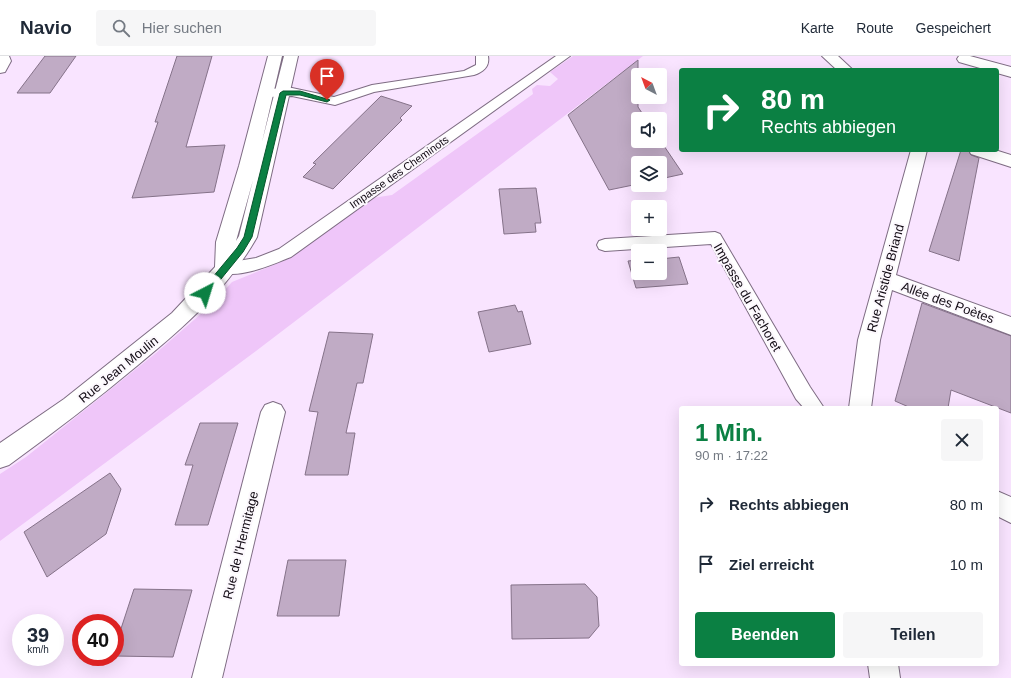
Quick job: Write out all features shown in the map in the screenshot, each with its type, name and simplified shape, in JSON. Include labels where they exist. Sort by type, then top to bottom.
[{"type":"street","points":[[0,68],[4,61],[2,56]]},
{"type":"street","points":[[829,56],[844,68]]},
{"type":"street","name":"Rue Jean Moulin","points":[[225,268],[226,242],[252,145],[288,61]]},
{"type":"street","name":"Rue Jean Moulin","points":[[0,457],[72,406],[162,333],[192,306],[240,250],[248,237],[274,144],[275,93],[271,72],[288,61]]},
{"type":"street","points":[[963,62],[992,68]]},
{"type":"street","points":[[999,70],[1011,72]]},
{"type":"street","name":"Rue Aristide Briand","points":[[860,406],[865,359],[918,152]]},
{"type":"street","points":[[983,152],[1011,161]]},
{"type":"street","name":"Allée des Poètes","points":[[885,279],[1011,326]]},
{"type":"street","name":"Rue de l'Hermitage","points":[[207,678],[273,412]]},
{"type":"street","points":[[999,504],[1011,510]]},
{"type":"street","points":[[883,666],[884,678]]},
{"type":"lane","points":[[275,93],[300,93],[335,101],[372,89],[471,72],[482,66],[484,61],[482,56]]},
{"type":"lane","name":"Impasse des Cheminots","points":[[225,268],[258,264],[285,253],[564,56]]},
{"type":"lane","points":[[252,145],[274,144]]},
{"type":"lane","name":"Impasse du Fachoret","points":[[605,245],[715,238],[803,393],[813,406]]},
{"type":"shaded area","points":[[573,56],[643,56],[256,351],[0,541],[0,474],[26,457],[156,353],[210,306],[232,282],[288,259],[372,198],[392,195],[533,94],[532,89],[537,85],[550,86],[558,79],[550,72]]},
{"type":"building","points":[[45,56],[76,56],[50,93],[17,93]]},
{"type":"building","points":[[177,56],[212,56],[186,147],[225,145],[214,192],[132,198],[158,122],[155,122]]},
{"type":"building","points":[[638,60],[638,68],[631,68],[631,104],[638,104],[641,112],[631,112],[631,148],[665,148],[683,174],[667,177],[667,156],[631,156],[631,185],[609,190],[568,115]]},
{"type":"building","points":[[381,96],[412,106],[400,118],[402,120],[333,189],[303,177],[316,164],[313,163]]},
{"type":"building","points":[[960,152],[969,152],[971,155],[979,158],[959,261],[929,251]]},
{"type":"building","points":[[536,188],[541,223],[535,223],[536,232],[504,234],[499,189]]},
{"type":"building","points":[[679,257],[688,284],[636,288],[634,280],[667,280],[667,258]]},
{"type":"building","points":[[628,261],[631,261],[631,271]]},
{"type":"building","points":[[922,303],[1011,336],[1011,413],[999,408],[999,406],[993,406],[951,390],[948,406],[906,406],[895,401]]},
{"type":"building","points":[[515,305],[518,312],[522,311],[531,344],[489,352],[478,312]]},
{"type":"building","points":[[329,332],[373,334],[363,383],[357,383],[346,433],[355,433],[348,475],[305,475],[318,412],[309,411]]},
{"type":"building","points":[[200,423],[238,423],[208,525],[175,525],[193,465],[185,465]]},
{"type":"building","points":[[110,473],[121,489],[106,534],[47,577],[24,532]]},
{"type":"building","points":[[288,560],[346,560],[339,616],[277,616]]},
{"type":"building","points":[[585,584],[597,597],[599,626],[589,638],[512,639],[511,585]]},
{"type":"building","points":[[134,589],[192,590],[173,657],[124,656],[124,620]]},
{"type":"route","points":[[205,293],[240,250],[248,237],[283,93],[300,93],[327,100]]}]
